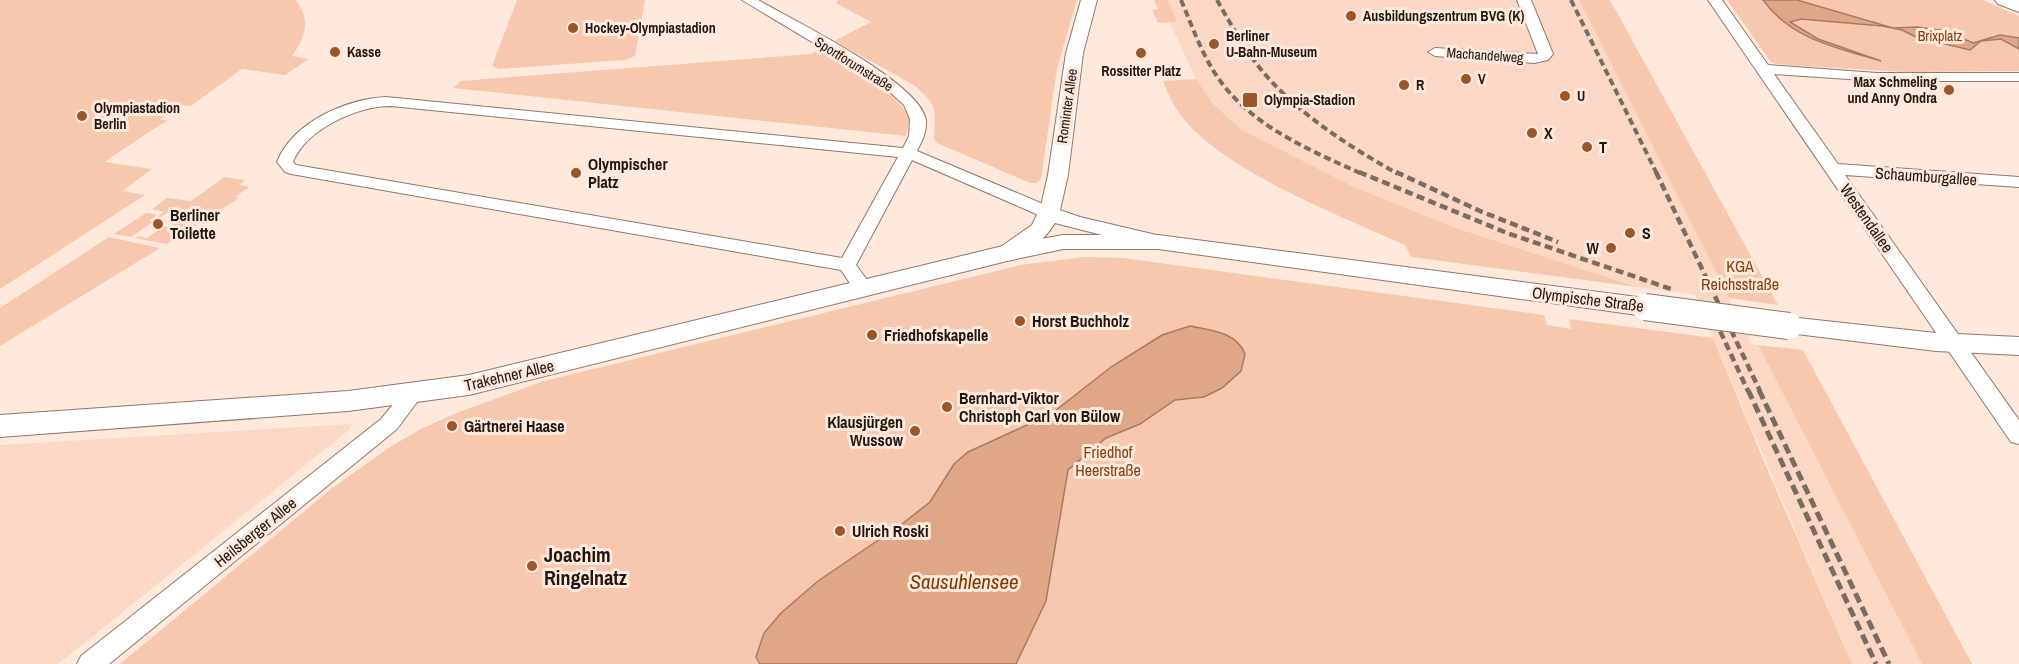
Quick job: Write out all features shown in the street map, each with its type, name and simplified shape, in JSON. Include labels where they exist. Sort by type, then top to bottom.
[{"type":"main road","points":[[2004,0],[2019,7]]},
{"type":"main road","name":"Olympische Straße","points":[[1006,253],[1063,242],[1158,242],[1789,326],[1955,343],[2019,346]]},
{"type":"main road","name":"Trakehner Allee","points":[[0,426],[348,401],[413,394],[521,373],[1006,253]]},
{"type":"street","name":"Sportforumstraße","points":[[749,0],[884,79],[906,98],[911,103],[918,119],[917,136],[909,153]]},
{"type":"street","name":"Rominter Allee","points":[[1049,213],[1056,186],[1080,25],[1089,0]]},
{"type":"street","name":"Machandelweg","points":[[1435,52],[1534,59],[1543,57],[1546,54],[1524,0]]},
{"type":"street","name":"Westendallee","points":[[1715,0],[2019,435]]},
{"type":"street","points":[[1763,69],[1877,77],[2019,77]]},
{"type":"street","points":[[864,288],[848,264],[291,169],[285,162],[286,154],[295,144],[331,117],[356,106],[379,101],[909,153],[1049,213],[1041,227],[1029,239],[1006,253]]},
{"type":"street","points":[[848,264],[909,153]]},
{"type":"street","name":"Schaumburgallee","points":[[1833,169],[2019,182]]},
{"type":"street","name":"Olympische Straße","points":[[1049,213],[1073,222],[1158,242]]},
{"type":"street","name":"Heilsberger Allee","points":[[90,664],[389,424],[413,394]]},
{"type":"shaded area","points":[[1168,0],[1579,0],[1752,344],[1758,345],[1922,664],[1852,664],[1695,295],[1637,287],[1453,227],[1350,185],[1242,130],[1214,105],[1196,79],[1170,23],[1177,22]]},
{"type":"shaded area","points":[[352,424],[349,430],[58,664],[0,664],[0,445]]},
{"type":"green space","name":"Olympiastadion Berlin","points":[[0,0],[295,0],[303,14],[305,28],[301,42],[292,56],[309,59],[285,75],[242,69],[191,106],[182,105],[160,119],[168,121],[104,162],[152,169],[122,191],[145,195],[0,289]]},
{"type":"green space","name":"Hockey-Olympiastadion","points":[[517,0],[645,0],[635,56],[625,60],[499,69],[492,66]]},
{"type":"green space","points":[[838,0],[1077,0],[1057,68],[1041,179],[1037,183],[1030,183],[937,143],[934,139],[934,109],[922,92],[914,85],[834,41],[871,22],[836,3]]},
{"type":"green space","points":[[1154,0],[1168,0],[1177,22],[1158,23],[1152,10],[1158,9]]},
{"type":"green space","name":"KGA Reichsstraße","points":[[1579,0],[1610,0],[1778,305],[1729,298]]},
{"type":"green space","name":"Brixplatz","points":[[1727,0],[1983,0],[2019,16],[2019,71],[1904,72],[1776,64],[1771,62]]},
{"type":"green space","points":[[819,50],[869,79],[892,97],[910,119],[906,136],[453,88],[461,81],[811,54]]},
{"type":"green space","points":[[1196,79],[1214,105],[1242,130],[1350,185],[1453,227],[1637,287],[1411,257],[1405,245],[1315,205],[1249,171],[1195,131],[1177,110],[1163,81]]},
{"type":"green space","points":[[224,177],[245,180],[239,185],[249,187],[235,197],[239,198],[203,221],[181,216],[172,223],[180,215],[168,212],[161,217],[158,216],[164,212],[152,209],[167,198],[191,201]]},
{"type":"green space","points":[[146,213],[157,215],[149,220],[153,222],[131,237],[114,234]]},
{"type":"green space","points":[[178,221],[197,225],[167,244],[135,238],[138,236],[147,238],[164,226],[168,228]]},
{"type":"green space","points":[[109,237],[160,248],[0,346],[0,308]]},
{"type":"green space","name":"Friedhof Heerstraße","points":[[1085,257],[1123,258],[1544,315],[1547,325],[1571,329],[1569,319],[1713,338],[1852,664],[120,664],[331,489],[390,447],[421,429],[459,412],[544,381],[1021,265]]},
{"type":"green space","points":[[1758,345],[1803,350],[1972,664],[1922,664]]},
{"type":"water","points":[[1763,0],[1797,0],[1893,28],[1917,27],[1946,31],[1973,43],[2000,35],[2019,38],[2019,49],[2001,39],[1981,41],[1970,50],[1882,26],[1801,19],[1790,22],[1818,39],[1881,61],[1832,46],[1801,33],[1774,13]]},
{"type":"water","name":"Sausuhlensee","points":[[1190,326],[1222,333],[1236,341],[1245,354],[1241,371],[1222,388],[1204,397],[1175,400],[1140,424],[1106,438],[1068,470],[1046,601],[1016,664],[760,664],[756,657],[764,633],[781,613],[818,581],[902,524],[930,502],[954,464],[968,452],[1051,414],[1111,367],[1162,335]]},
{"type":"railway","points":[[1181,0],[1209,63],[1221,82],[1250,113],[1304,147],[1362,174]]},
{"type":"railway","points":[[1217,0],[1253,59],[1289,99],[1341,140],[1398,174]]},
{"type":"railway","points":[[1571,0],[1657,174]]},
{"type":"railway","points":[[1359,172],[1507,233],[1674,290]]},
{"type":"railway","points":[[1396,172],[1480,211],[1558,242]]},
{"type":"railway","points":[[1656,172],[1760,391]]},
{"type":"railway","points":[[1715,320],[1748,391]]},
{"type":"railway","points":[[1748,390],[1876,664]]},
{"type":"railway","points":[[1759,390],[1889,664]]},
{"type":"place","name":"Ausbildungszentrum BVG (K)","points":[[1351,16]]},
{"type":"place","name":"Hockey-Olympiastadion","points":[[573,28]]},
{"type":"place","name":"Berliner U-Bahn-Museum","points":[[1214,44]]},
{"type":"place","name":"Kasse","points":[[335,52]]},
{"type":"place","name":"Rossitter Platz","points":[[1141,53]]},
{"type":"place","name":"V","points":[[1466,79]]},
{"type":"place","name":"R","points":[[1404,85]]},
{"type":"place","name":"Max Schmeling und Anny Ondra","points":[[1949,90]]},
{"type":"place","name":"U","points":[[1565,96]]},
{"type":"place","name":"Olympia-Stadion","points":[[1250,100]]},
{"type":"place","name":"Olympiastadion Berlin","points":[[82,116]]},
{"type":"place","name":"X","points":[[1532,133]]},
{"type":"place","name":"T","points":[[1587,147]]},
{"type":"place","name":"Olympischer Platz","points":[[576,173]]},
{"type":"place","name":"Berliner Toilette","points":[[158,224]]},
{"type":"place","name":"S","points":[[1630,233]]},
{"type":"place","name":"W","points":[[1611,248]]},
{"type":"place","name":"Horst Buchholz","points":[[1020,321]]},
{"type":"place","name":"Friedhofskapelle","points":[[872,335]]},
{"type":"place","name":"Bernhard-Viktor Christoph Carl von Bülow","points":[[947,407]]},
{"type":"place","name":"Gärtnerei Haase","points":[[452,426]]},
{"type":"place","name":"Klausjürgen Wussow","points":[[915,431]]},
{"type":"place","name":"Ulrich Roski","points":[[840,531]]},
{"type":"place","name":"Joachim Ringelnatz","points":[[532,566]]}]
